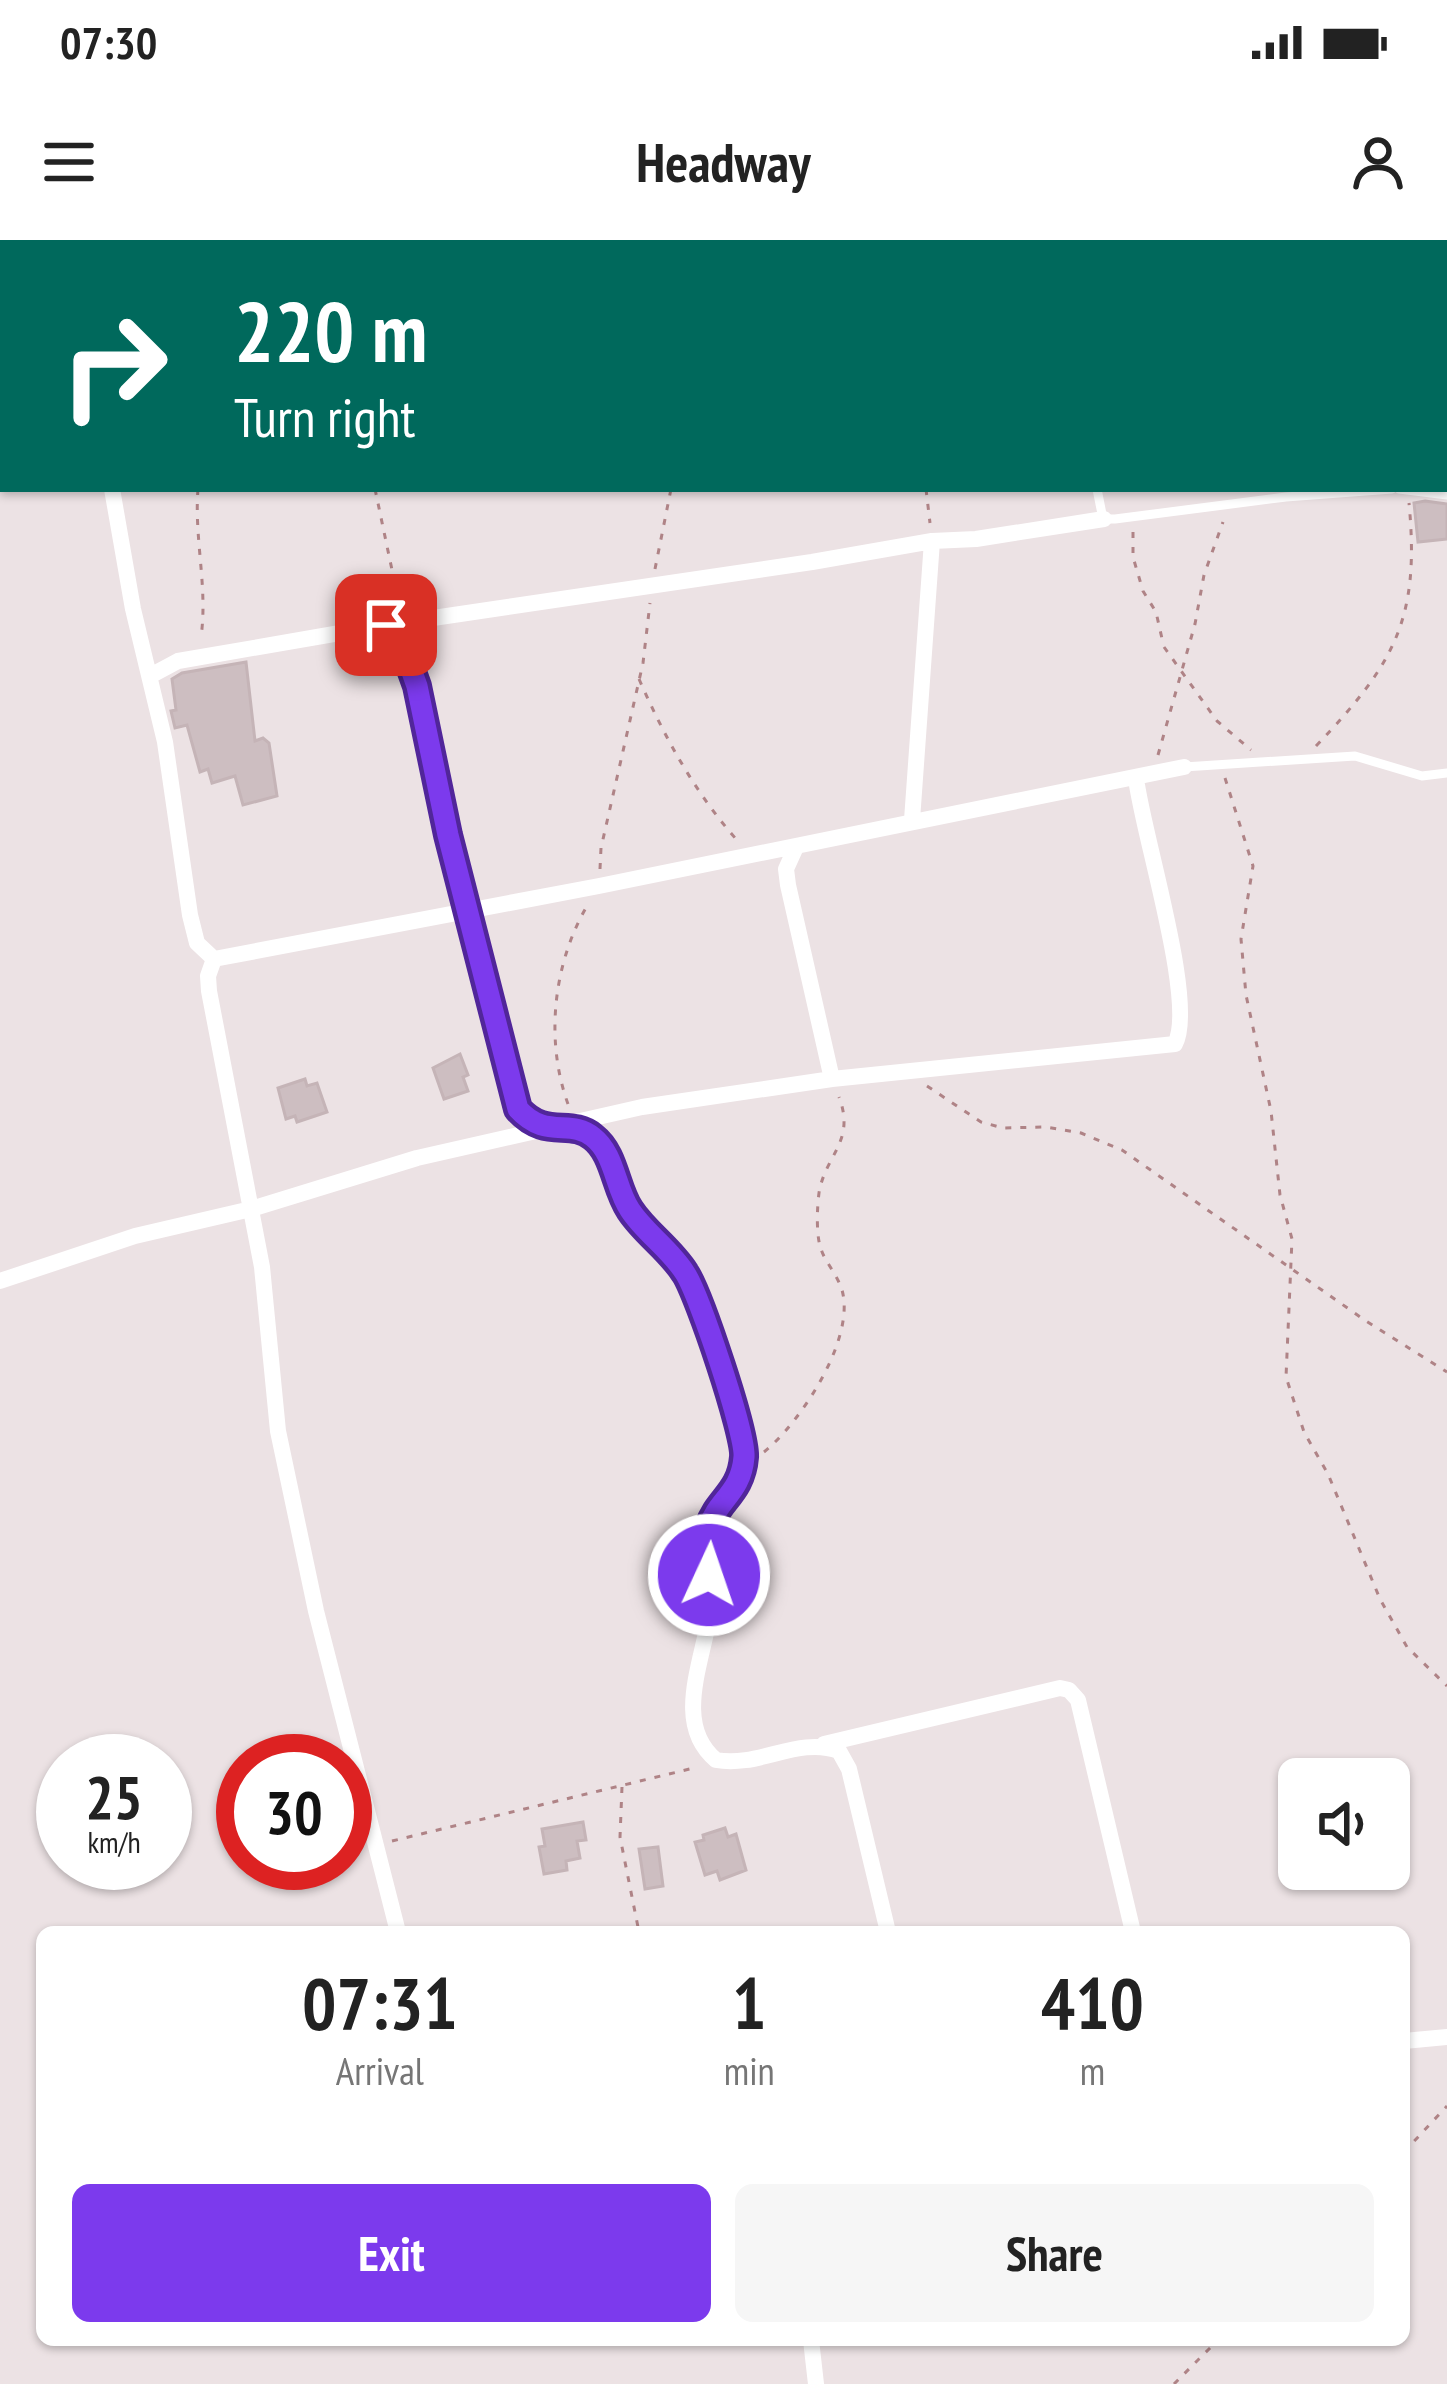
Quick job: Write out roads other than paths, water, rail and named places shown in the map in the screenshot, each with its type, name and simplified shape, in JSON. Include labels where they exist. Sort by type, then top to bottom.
[{"type":"street","points":[[113,492],[133,609],[165,742],[190,915],[197,944],[214,958]]},
{"type":"street","points":[[150,676],[178,661],[393,623],[932,541],[1109,519]]},
{"type":"street","points":[[913,820],[932,541]]},
{"type":"street","points":[[393,623],[417,686],[518,1109],[546,1129],[574,1129],[596,1139],[605,1151],[631,1212],[673,1256],[693,1286],[742,1437],[741,1470],[711,1518],[703,1547],[710,1610],[694,1712],[699,1739],[716,1760],[730,1763],[1060,1688],[1069,1690],[1078,1700],[1131,1926]]},
{"type":"street","points":[[214,958],[599,886],[1184,767]]},
{"type":"street","points":[[0,1280],[183,1222],[250,1209],[399,1163],[574,1123],[719,1094],[905,1070],[1134,1051],[1177,1042],[1176,980],[1136,778]]},
{"type":"street","points":[[796,847],[786,868],[788,885],[832,1079]]},
{"type":"street","points":[[214,958],[209,991],[262,1267],[278,1431],[316,1611],[396,1926]]},
{"type":"street","points":[[822,1745],[839,1751],[849,1769],[887,1926]]},
{"type":"street","points":[[1410,2040],[1447,2037]]},
{"type":"street","points":[[812,2346],[816,2384]]},
{"type":"lane","points":[[1082,240],[1126,240]]},
{"type":"lane","points":[[1098,492],[1109,519],[1286,493]]},
{"type":"lane","points":[[1184,767],[1355,756],[1422,776],[1447,773]]}]
